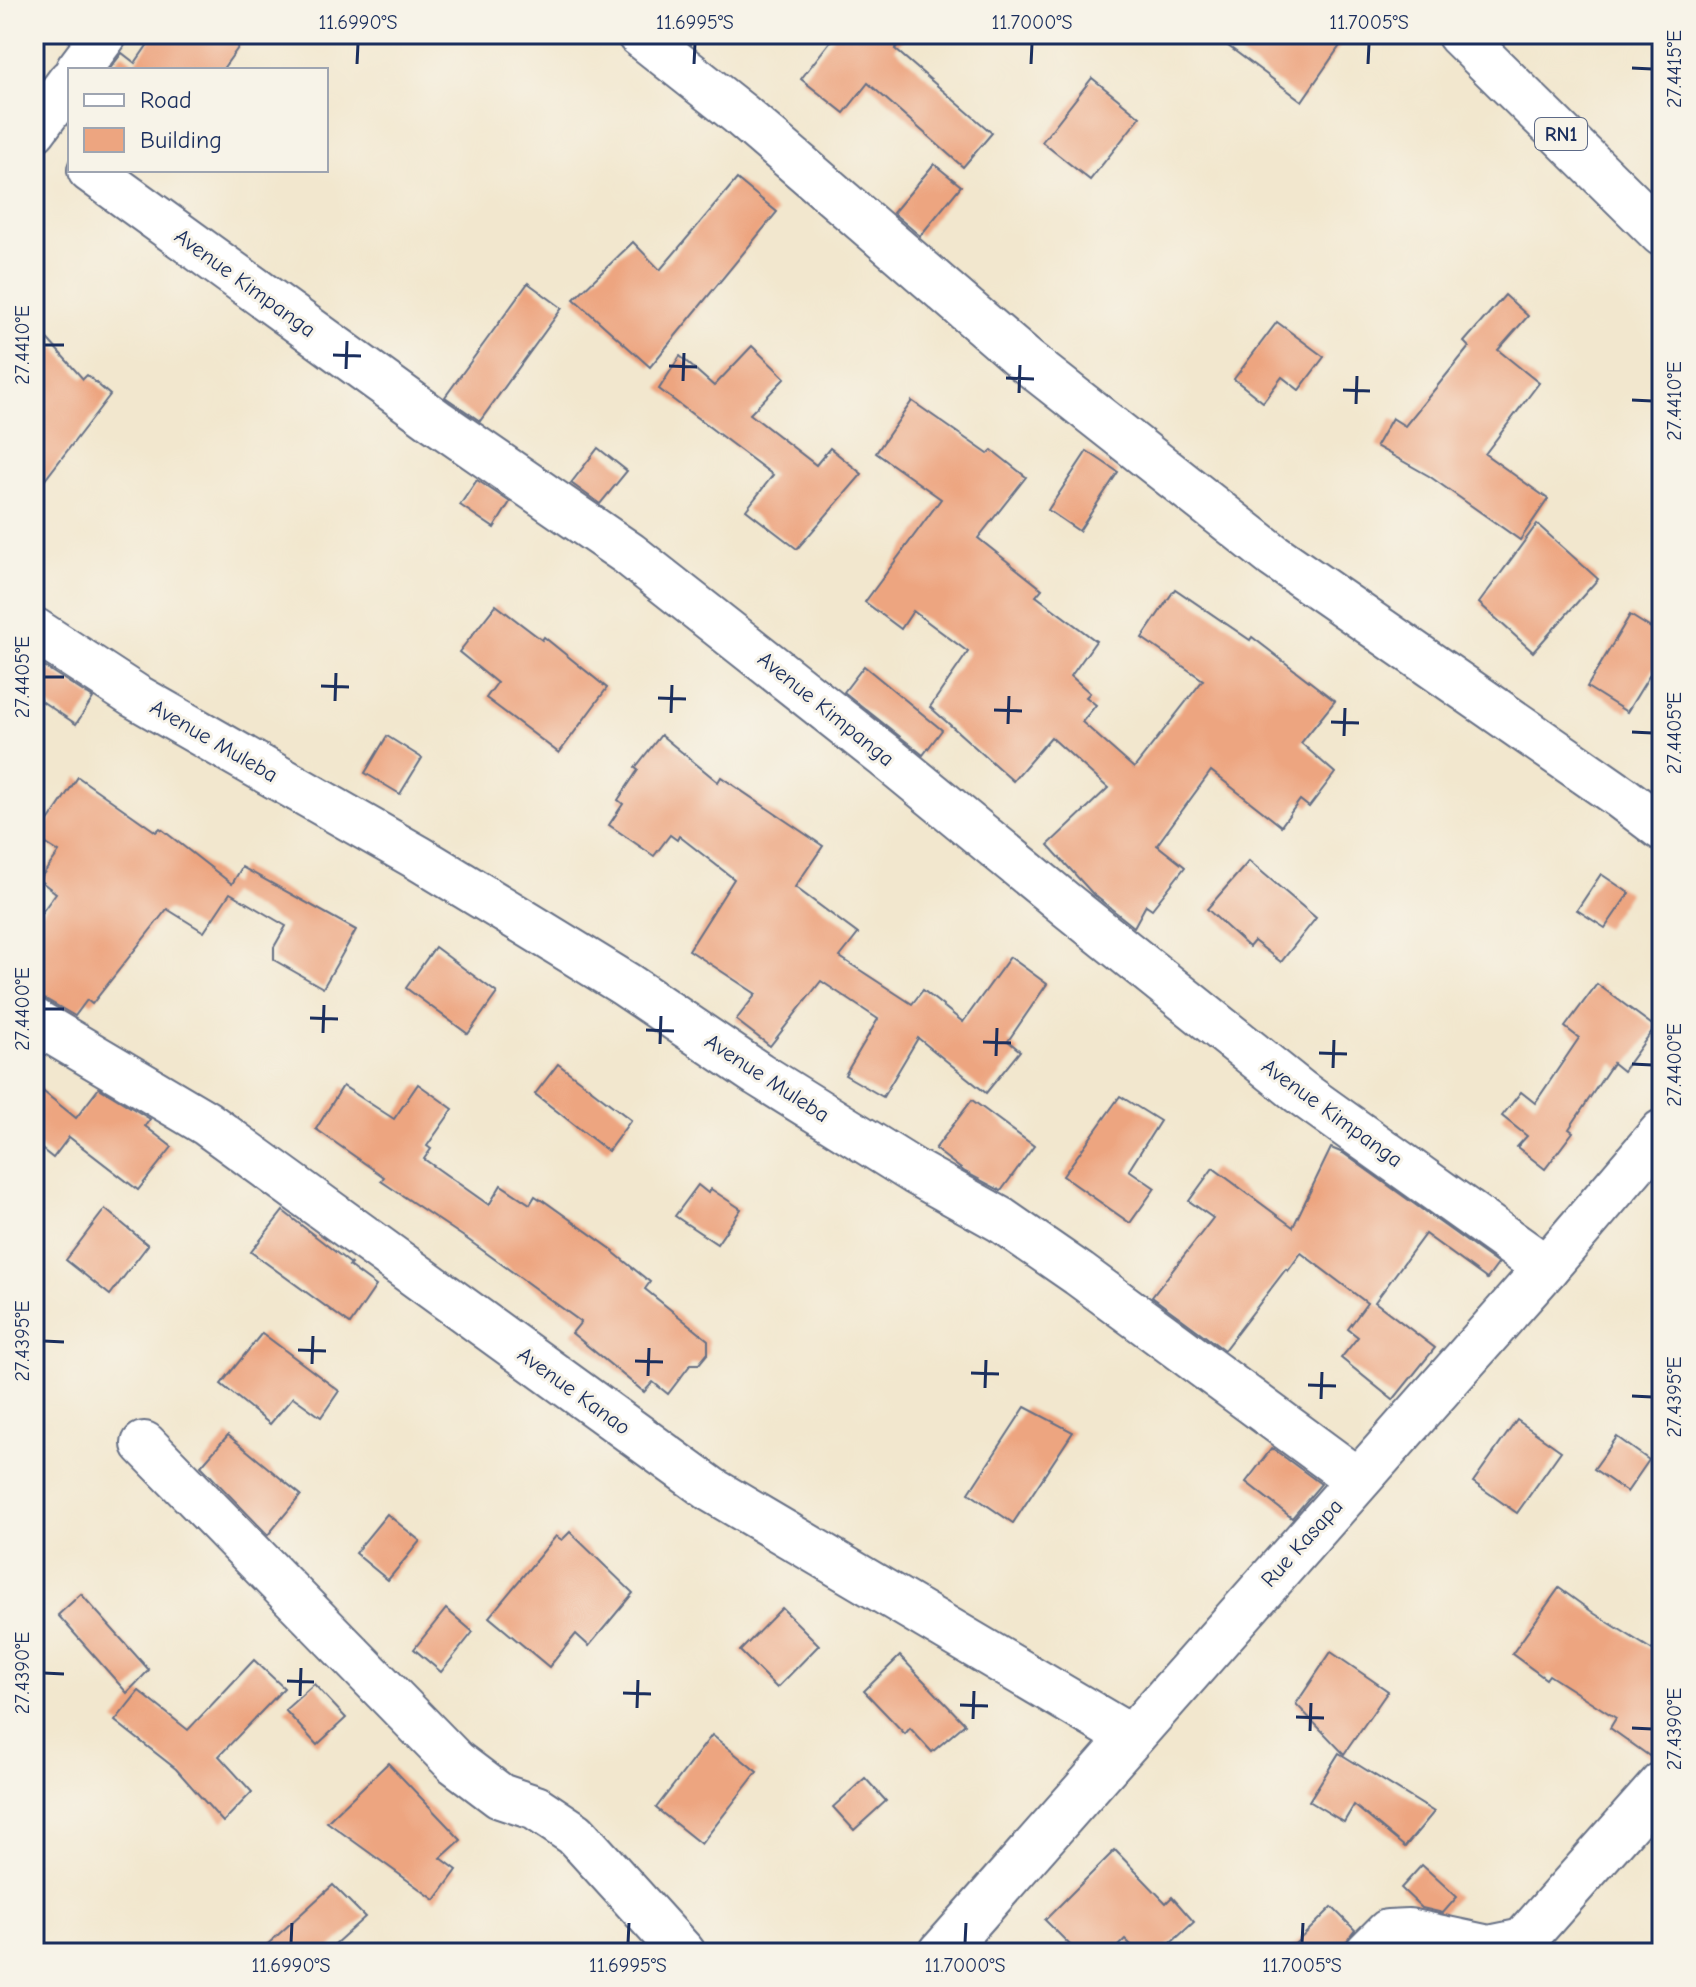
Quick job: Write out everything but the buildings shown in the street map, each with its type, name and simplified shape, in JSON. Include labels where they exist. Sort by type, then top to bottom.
[{"type":"main road","points":[[80,68],[105,34]]},
{"type":"main road","points":[[639,34],[740,114],[1025,360],[1274,556],[1662,828]]},
{"type":"main road","name":"RN1","points":[[1459,34],[1662,234]]},
{"type":"main road","points":[[68,84],[34,130],[68,155]]},
{"type":"main road","name":"Avenue Kimpanga","points":[[93,172],[423,411],[629,554],[885,756],[1300,1092],[1546,1268]]},
{"type":"main road","name":"Avenue Muleba","points":[[34,630],[135,696],[417,857],[529,925],[625,984],[771,1082],[915,1172],[1001,1220],[1358,1480]]},
{"type":"main road","name":"Avenue Kanao","points":[[34,1021],[206,1123],[712,1490],[1130,1737]]},
{"type":"main road","name":"Rue Kasapa","points":[[941,1953],[1546,1268],[1662,1132]]},
{"type":"main road","points":[[144,1444],[455,1762],[500,1796],[536,1808],[575,1834],[683,1953]]},
{"type":"main road","points":[[1367,1953],[1388,1932],[1398,1931],[1489,1948],[1523,1941],[1662,1784]]}]
